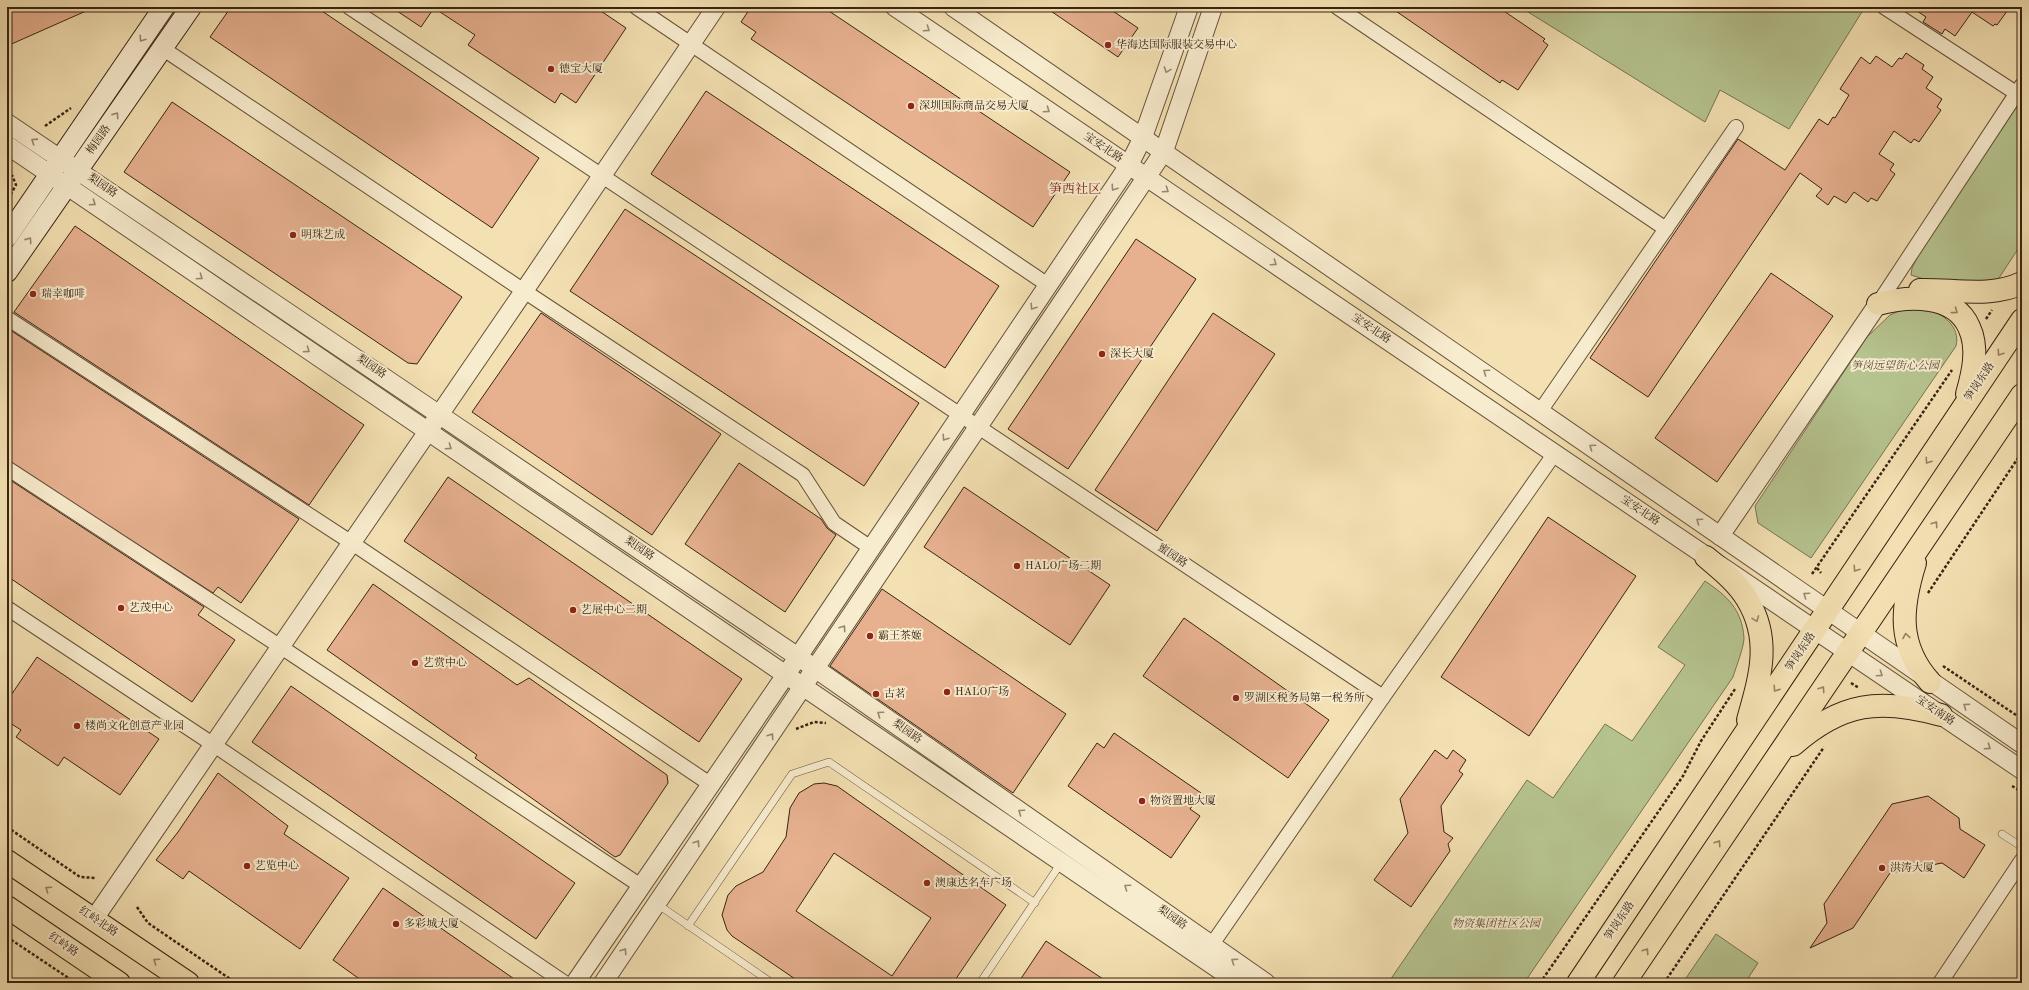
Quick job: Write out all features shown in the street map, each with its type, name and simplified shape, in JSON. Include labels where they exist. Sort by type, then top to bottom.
[{"type":"main road","name":"梅园路","points":[[7,237],[54,166],[164,7]]},
{"type":"main road","name":"梅园路","points":[[7,272],[191,7]]},
{"type":"main road","points":[[1878,304],[1891,294],[1906,291],[1994,290],[2006,289],[2022,283]]},
{"type":"main road","points":[[1878,304],[1904,298],[1930,300],[1951,308],[1962,316],[1969,327],[1974,350],[1973,371],[1964,406]]},
{"type":"main road","name":"笋岗东路","points":[[1578,983],[1829,611],[2022,320]]},
{"type":"main road","points":[[1624,983],[2022,395]]},
{"type":"main road","points":[[1920,547],[1906,596],[1906,633],[1912,658],[1935,672]]},
{"type":"main road","points":[[1706,557],[1731,580],[1746,598],[1761,632],[1762,649],[1760,670],[1754,699],[1742,739]]},
{"type":"main road","points":[[1774,762],[1815,727],[1846,711],[1868,707],[1895,706],[1941,715]]},
{"type":"main road","name":"红岭北路","points":[[7,861],[188,983]]},
{"type":"main road","name":"红岭路","points":[[7,907],[119,983]]},
{"type":"street","name":"蜜园路","points":[[349,7],[1383,697]]},
{"type":"street","points":[[636,7],[1048,285]]},
{"type":"street","points":[[94,919],[524,291],[716,7]]},
{"type":"street","name":"宝安北路","points":[[895,7],[1848,652]]},
{"type":"street","points":[[953,7],[1541,410],[1861,633]]},
{"type":"street","points":[[575,983],[786,675],[1129,165],[1143,136],[1189,7]]},
{"type":"street","points":[[602,983],[816,669],[1164,151],[1212,7]]},
{"type":"street","points":[[1337,7],[1666,229]]},
{"type":"street","points":[[1720,536],[1878,304],[2019,89],[1884,7]]},
{"type":"street","points":[[162,48],[524,291],[803,475],[834,523],[870,548]]},
{"type":"street","name":"梨园路","points":[[7,123],[54,166],[440,414],[816,669],[1207,952],[1234,981]]},
{"type":"street","points":[[1541,410],[1736,127]]},
{"type":"street","name":"梨园路","points":[[7,145],[54,166]]},
{"type":"street","name":"梨园路","points":[[72,178],[427,432],[804,686],[1061,863],[1207,952],[1266,983]]},
{"type":"street","points":[[7,318],[352,543],[710,784]]},
{"type":"street","points":[[1207,952],[1383,697],[1555,454]]},
{"type":"street","points":[[7,468],[281,647],[641,886]]},
{"type":"street","points":[[7,608],[214,745],[565,983]]},
{"type":"street","name":"宝安南路","points":[[1861,633],[1935,672],[2022,744]]},
{"type":"street","name":"宝安南路","points":[[1848,652],[2022,770]]},
{"type":"street","points":[[1940,983],[2022,860]]},
{"type":"lane","points":[[688,926],[792,774],[829,762],[1035,903]]},
{"type":"lane","points":[[2002,834],[2022,847]]},
{"type":"lane","points":[[980,983],[1061,863]]},
{"type":"lane","points":[[656,904],[772,983]]},
{"type":"path","points":[[7,201],[16,185],[12,175]]},
{"type":"path","points":[[1983,324],[1994,307]]},
{"type":"path","points":[[1812,574],[1954,368]]},
{"type":"path","points":[[1926,598],[2022,452]]},
{"type":"path","points":[[1816,568],[1822,574]]},
{"type":"path","points":[[1935,672],[2022,719]]},
{"type":"path","points":[[1851,683],[1860,689]]},
{"type":"path","points":[[1540,983],[1683,776],[1701,740],[1738,685]]},
{"type":"path","points":[[1664,983],[1826,744]]},
{"type":"path","points":[[2009,784],[2022,792]]},
{"type":"path","points":[[7,827],[80,877],[96,878]]},
{"type":"path","points":[[138,907],[148,923],[236,983]]},
{"type":"path","points":[[7,937],[76,983]]},
{"type":"green space","points":[[1520,7],[1865,7],[1789,129],[1720,90],[1705,122]]},
{"type":"green space","points":[[2022,98],[2022,243],[1997,281],[1927,280],[1911,275],[1912,268],[1921,250]]},
{"type":"green space","name":"笋岗远望街心公园","points":[[1906,308],[1925,309],[1938,313],[1944,317],[1956,333],[1956,346],[1811,558],[1758,523],[1755,506],[1867,337],[1890,315]]},
{"type":"green space","name":"物资集团社区公园","points":[[1705,581],[1720,592],[1732,604],[1737,611],[1743,628],[1744,642],[1733,677],[1524,983],[1388,983],[1527,780],[1553,798],[1605,724],[1632,741],[1685,665],[1658,647]]},
{"type":"green space","points":[[1716,934],[1758,963],[1745,983],[1686,983],[1684,981]]},
{"type":"building","points":[[7,7],[95,7],[7,46]]},
{"type":"building","points":[[231,7],[316,7],[539,158],[492,228],[210,37]]},
{"type":"building","name":"德宝大厦","points":[[391,7],[595,7],[626,28],[576,103],[561,93],[555,103],[468,45],[475,35],[434,8],[421,27]]},
{"type":"building","name":"深圳国际商品交易大厦","points":[[751,7],[823,7],[1070,172],[1033,227],[751,39],[756,32],[741,22]]},
{"type":"building","points":[[1045,7],[1107,7],[1138,28],[1118,57]]},
{"type":"building","points":[[1390,7],[1498,7],[1545,39],[1543,41],[1548,45],[1518,90],[1502,80],[1500,83]]},
{"type":"building","points":[[1911,7],[2010,7],[1997,25],[1995,24],[1993,26],[1972,12],[1955,36],[1945,29],[1942,34],[1923,22],[1926,17]]},
{"type":"building","points":[[1906,53],[1924,65],[1922,69],[1933,77],[1926,88],[1942,99],[1937,107],[1941,110],[1919,142],[1914,139],[1911,143],[1894,131],[1879,154],[1894,164],[1890,170],[1895,174],[1877,201],[1871,198],[1868,202],[1854,192],[1846,203],[1834,196],[1828,205],[1816,196],[1822,189],[1800,173],[1648,397],[1590,358],[1738,139],[1785,170],[1819,119],[1828,125],[1833,117],[1835,118],[1849,95],[1840,89],[1861,57],[1870,64],[1876,56],[1892,67],[1899,58],[1902,59]]},
{"type":"building","points":[[706,91],[999,286],[945,368],[651,174]]},
{"type":"building","name":"明珠艺成","points":[[172,102],[462,297],[417,364],[408,363],[124,172]]},
{"type":"building","points":[[625,209],[919,403],[864,486],[570,291]]},
{"type":"building","points":[[75,226],[364,425],[309,505],[14,312]]},
{"type":"building","name":"深长大厦","points":[[1136,239],[1196,279],[1068,469],[1008,429]]},
{"type":"building","points":[[1771,273],[1833,316],[1717,482],[1655,438]]},
{"type":"building","points":[[541,313],[721,434],[652,535],[472,412]]},
{"type":"building","points":[[1213,313],[1275,354],[1157,531],[1095,490]]},
{"type":"building","points":[[7,328],[299,519],[241,603],[218,587],[213,593],[7,460]]},
{"type":"building","points":[[739,463],[821,519],[827,528],[836,535],[785,612],[685,544]]},
{"type":"building","name":"艺展中心二期","points":[[448,477],[742,679],[699,742],[404,541]]},
{"type":"building","name":"艺茂中心","points":[[7,478],[204,607],[198,615],[235,640],[192,702],[7,576]]},
{"type":"building","name":"HALO广场二期","points":[[964,487],[1110,585],[1070,645],[924,547]]},
{"type":"building","points":[[1548,517],[1636,576],[1529,736],[1441,677]]},
{"type":"building","points":[[373,584],[517,685],[529,678],[667,775],[668,783],[620,855],[615,857],[475,758],[477,755],[327,650]]},
{"type":"building","name":"HALO广场","points":[[882,589],[1066,714],[1013,793],[830,666]]},
{"type":"building","name":"罗湖区税务局第一税务所","points":[[1184,618],[1329,720],[1288,778],[1143,676]]},
{"type":"building","name":"楼尚文化创意产业园","points":[[37,657],[159,739],[120,795],[64,757],[58,766],[16,737],[21,730],[7,721],[7,701]]},
{"type":"building","points":[[291,686],[575,883],[536,939],[252,742]]},
{"type":"building","name":"物资置地大厦","points":[[1114,733],[1201,793],[1190,809],[1200,816],[1171,858],[1068,786],[1097,743],[1104,748]]},
{"type":"building","points":[[1435,750],[1447,759],[1453,750],[1466,760],[1459,771],[1463,774],[1441,806],[1444,832],[1453,838],[1448,844],[1450,851],[1411,907],[1374,880],[1408,833],[1400,799]]},
{"type":"building","name":"艺览中心","points":[[218,773],[288,826],[284,834],[349,878],[300,949],[189,871],[183,879],[156,860],[178,832]]},
{"type":"building","name":"澳康达名车广场","points":[[824,783],[837,786],[1006,905],[953,983],[801,983],[732,936],[727,930],[722,915],[728,895],[736,886],[763,872],[786,837],[790,808],[799,793],[814,784]],"holes":[[[834,853],[931,918],[892,976],[796,911]]]},
{"type":"building","name":"洪涛大厦","points":[[1928,796],[1959,818],[1960,829],[1985,845],[1964,878],[1942,863],[1890,873],[1853,928],[1810,948],[1827,923],[1824,904],[1892,804]]},
{"type":"building","name":"多彩城大厦","points":[[383,888],[520,983],[365,983],[333,960]]},
{"type":"building","points":[[1046,941],[1109,983],[1018,983]]},
{"type":"place","name":"华海达国际服装交易中心","points":[[1108,45]]},
{"type":"place","name":"德宝大厦","points":[[551,69]]},
{"type":"place","name":"深圳国际商品交易大厦","points":[[911,106]]},
{"type":"place","name":"明珠艺成","points":[[293,235]]},
{"type":"place","name":"瑞幸咖啡","points":[[33,294]]},
{"type":"place","name":"深长大厦","points":[[1102,354]]},
{"type":"place","name":"HALO广场二期","points":[[1017,566]]},
{"type":"place","name":"艺茂中心","points":[[121,608]]},
{"type":"place","name":"艺展中心二期","points":[[573,610]]},
{"type":"place","name":"霸王茶姬","points":[[870,636]]},
{"type":"place","name":"艺赏中心","points":[[415,663]]},
{"type":"place","name":"HALO广场","points":[[947,692]]},
{"type":"place","name":"古茗","points":[[876,694]]},
{"type":"place","name":"罗湖区税务局第一税务所","points":[[1236,698]]},
{"type":"place","name":"楼尚文化创意产业园","points":[[77,726]]},
{"type":"place","name":"物资置地大厦","points":[[1142,801]]},
{"type":"place","name":"艺览中心","points":[[247,866]]},
{"type":"place","name":"洪涛大厦","points":[[1882,868]]},
{"type":"place","name":"澳康达名车广场","points":[[927,883]]},
{"type":"place","name":"多彩城大厦","points":[[396,924]]},
{"type":"district","name":"笋西社区","points":[[1075,189]]}]
